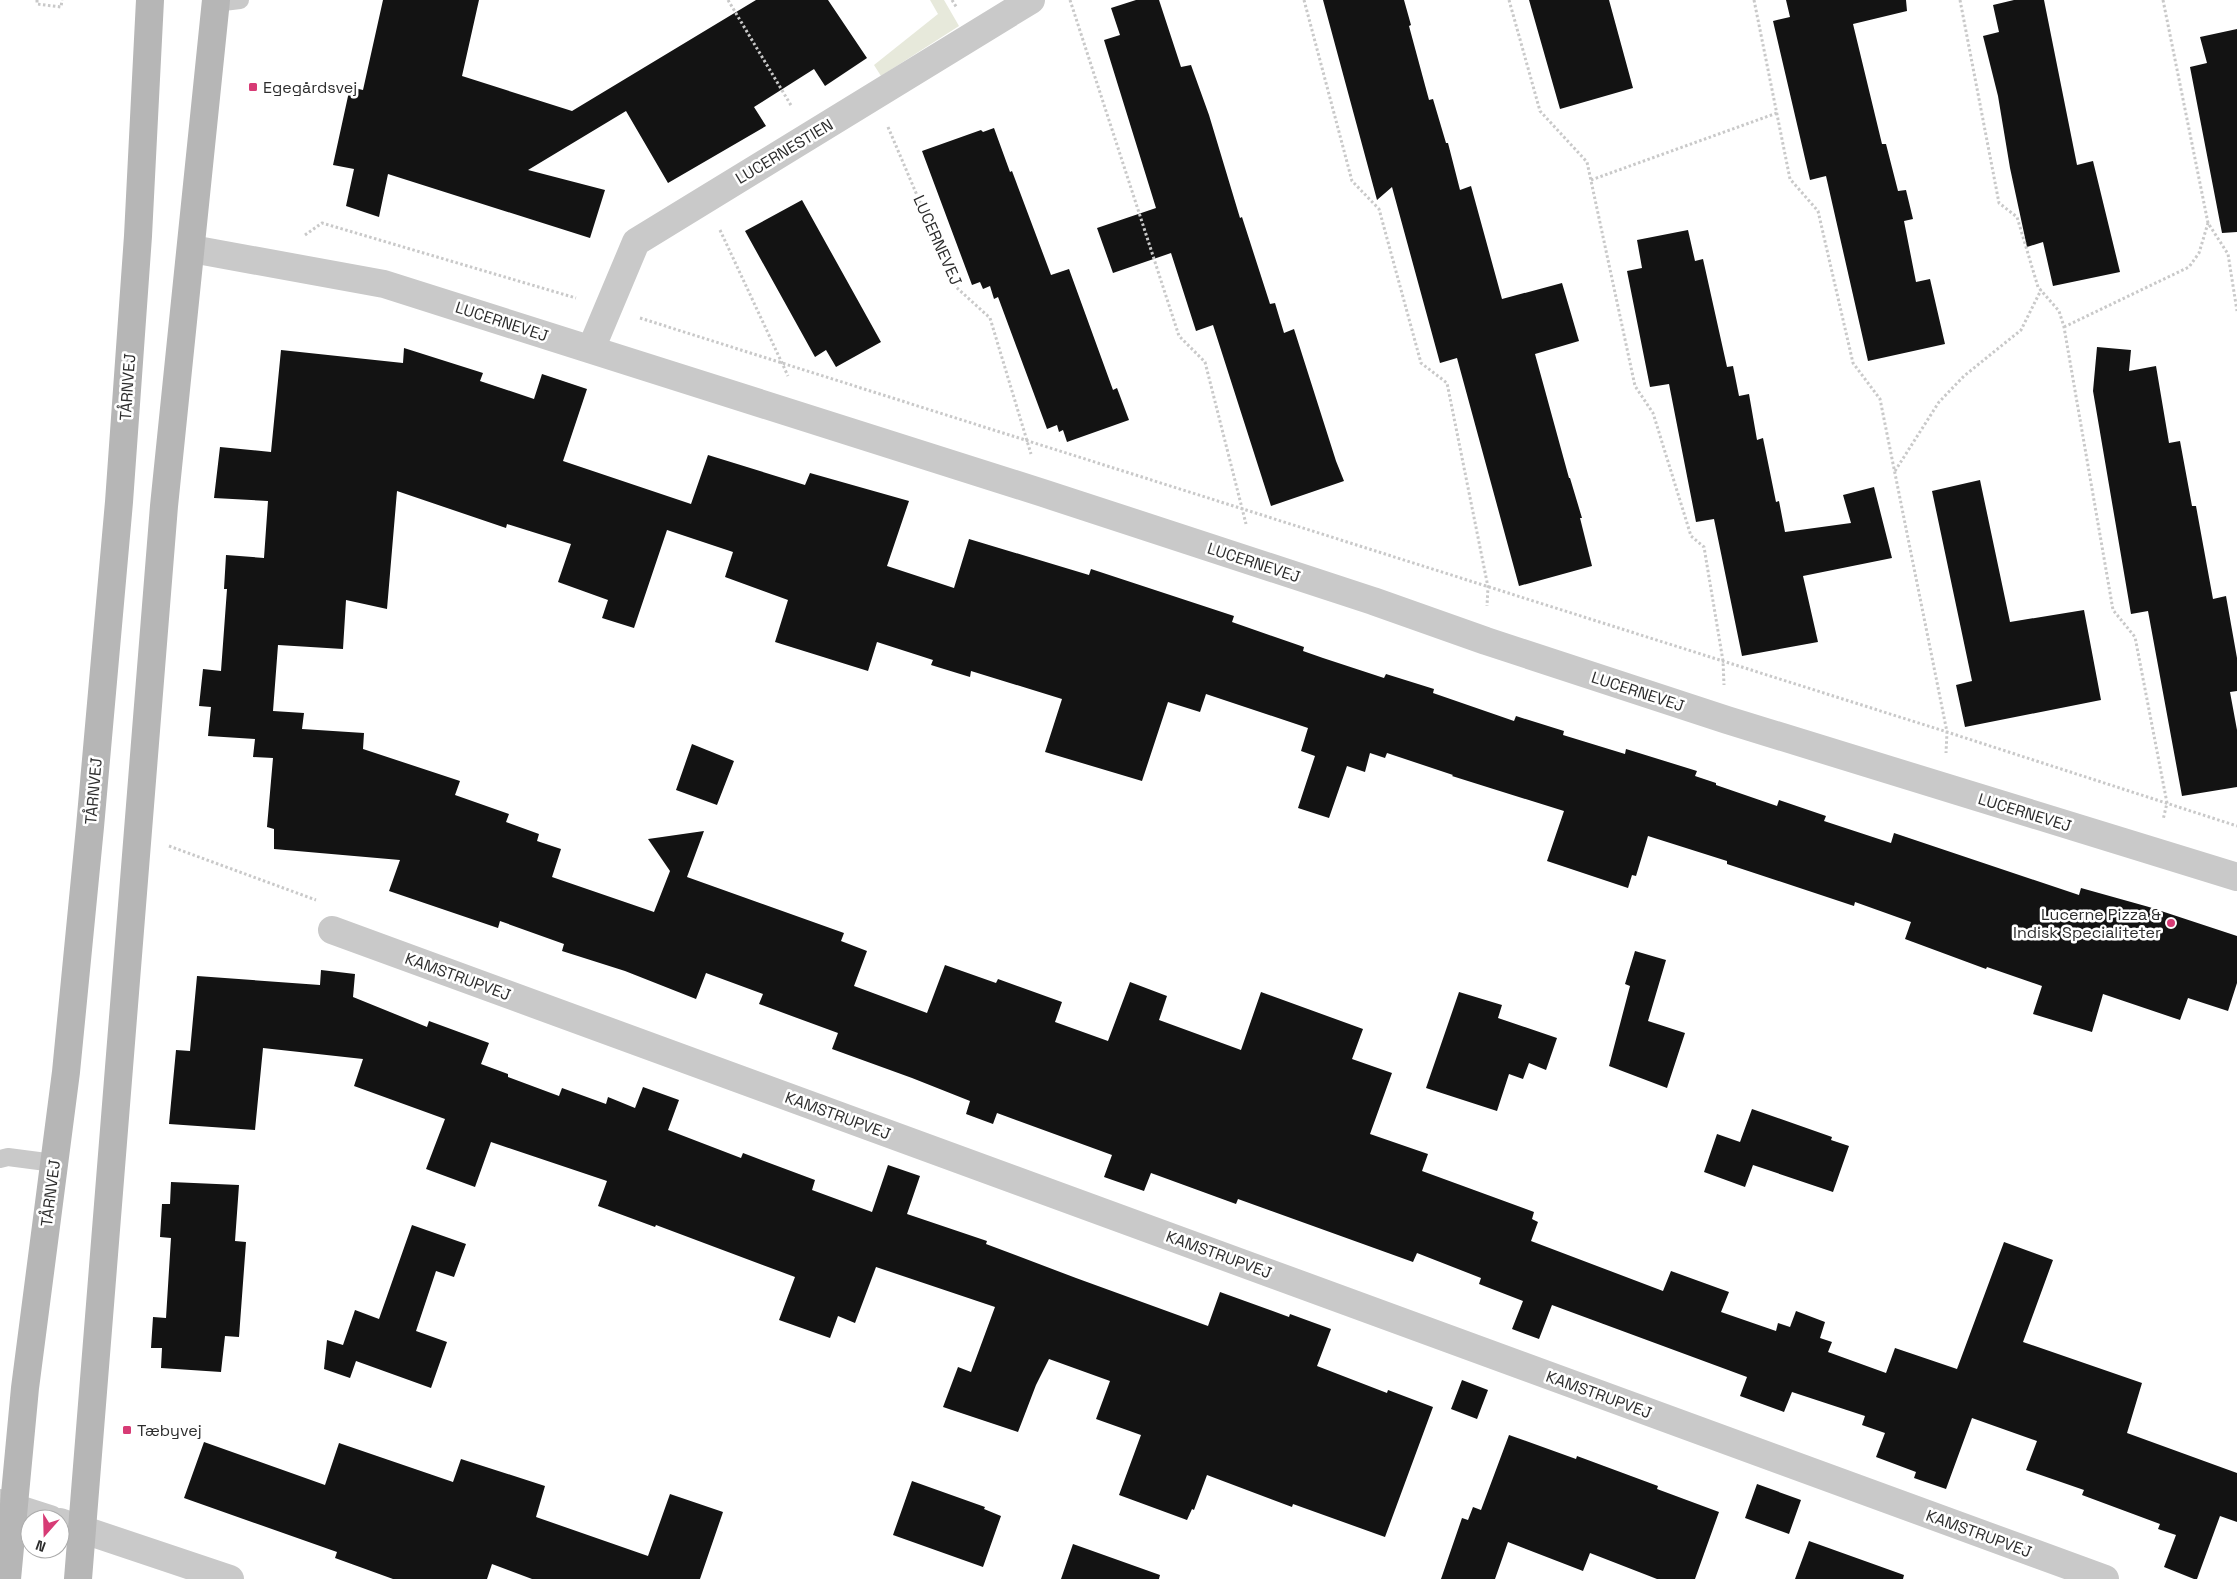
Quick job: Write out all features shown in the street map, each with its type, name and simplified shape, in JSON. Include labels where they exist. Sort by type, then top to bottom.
[{"type":"street","name":"TÅRNVEJ","points":[[7,1579],[7,1506],[25,1388],[67,1062],[119,502],[138,236],[150,0]]},
{"type":"street","name":"LUCERNESTIEN","points":[[591,349],[636,242],[1031,0]]},
{"type":"street","points":[[78,1579],[71,1526],[138,834],[164,506],[192,249],[224,1]]},
{"type":"street","name":"LUCERNEVEJ","points":[[192,249],[384,284],[1043,493],[1727,720],[2237,877]]},
{"type":"street","name":"KAMSTRUPVEJ","points":[[332,930],[2105,1579]]},
{"type":"street","points":[[7,1506],[20,1510]]},
{"type":"street","points":[[71,1526],[230,1579]]},
{"type":"lane","points":[[0,1159],[8,1157],[54,1163]]},
{"type":"path","points":[[37,0],[37,4],[61,7],[62,0]]},
{"type":"path","points":[[728,0],[809,135]]},
{"type":"path","points":[[1070,0],[1179,336],[1205,362],[1255,562]]},
{"type":"path","points":[[1304,0],[1352,181],[1379,209],[1421,363],[1447,384],[1488,587],[1486,641]]},
{"type":"path","points":[[1509,0],[1540,111],[1587,162],[1635,386],[1653,413],[1691,536],[1704,547],[1723,661],[1727,720]]},
{"type":"path","points":[[1754,0],[1790,179],[1818,210],[1853,363],[1880,400],[1947,732],[1943,786]]},
{"type":"path","points":[[1960,0],[1999,203],[2017,218],[2038,287],[2059,311],[2064,327],[2113,610],[2135,637],[2168,803],[2156,853]]},
{"type":"path","points":[[2163,0],[2208,223],[2228,254],[2237,311]]},
{"type":"path","name":"LUCERNEVEJ","points":[[875,96],[956,287],[990,318],[1043,493]]},
{"type":"path","points":[[1591,180],[1777,113]]},
{"type":"path","points":[[706,198],[807,418]]},
{"type":"path","points":[[265,262],[322,223],[608,308],[1947,732],[2237,826]]},
{"type":"path","points":[[2064,327],[2189,267],[2199,253],[2208,223]]},
{"type":"path","points":[[1895,472],[1939,402],[1964,376],[2022,330],[2041,290]]},
{"type":"path","points":[[138,834],[322,902],[332,930]]},
{"type":"shaded area","points":[[930,0],[944,0],[959,26],[881,76],[874,65],[938,14]]},
{"type":"building","points":[[383,0],[479,0],[462,76],[572,111],[756,0],[828,0],[867,58],[825,86],[814,69],[754,107],[766,126],[668,183],[626,111],[528,170],[605,190],[590,238],[388,174],[379,217],[346,206],[354,169],[333,165],[350,87],[363,90]]},
{"type":"building","points":[[1136,0],[1159,0],[1181,67],[1191,65],[1270,304],[1275,303],[1284,333],[1294,329],[1344,481],[1271,506],[1213,325],[1196,331],[1171,253],[1113,273],[1097,228],[1156,208],[1104,40],[1120,35],[1111,8]]},
{"type":"building","points":[[1323,0],[1404,0],[1429,100],[1433,99],[1446,143],[1448,143],[1460,190],[1471,186],[1502,299],[1562,283],[1579,341],[1535,354],[1582,518],[1580,518],[1592,566],[1519,586],[1457,358],[1440,363],[1392,187],[1377,200]]},
{"type":"building","points":[[1529,0],[1609,0],[1633,88],[1560,109]]},
{"type":"building","points":[[1786,0],[1906,0],[1907,11],[1853,24],[1882,144],[1886,144],[1898,191],[1906,190],[1913,219],[1904,221],[1916,282],[1930,279],[1945,344],[1868,361],[1826,176],[1810,180],[1773,21],[1790,17]]},
{"type":"building","points":[[2014,0],[2044,0],[2077,165],[2093,161],[2120,272],[2053,286],[2043,242],[2027,247],[2010,168],[1998,96],[1983,36],[1999,32],[1993,5]]},
{"type":"building","points":[[2237,29],[2237,232],[2222,233],[2190,67],[2207,63],[2200,37]]},
{"type":"building","points":[[994,128],[1051,275],[1069,269],[1113,390],[1117,388],[1129,420],[1067,442],[1063,430],[1059,432],[1057,425],[1047,429],[998,297],[994,299],[990,286],[983,289],[980,282],[972,285],[922,151],[981,130],[983,132]]},
{"type":"building","points":[[802,200],[881,342],[836,367],[826,350],[815,357],[745,231]]},
{"type":"building","points":[[1688,230],[1695,261],[1703,259],[1727,367],[1733,366],[1739,396],[1749,394],[1757,440],[1763,438],[1776,502],[1779,501],[1785,532],[1851,523],[1843,495],[1874,487],[1892,558],[1803,576],[1818,642],[1742,656],[1714,519],[1696,522],[1669,384],[1650,387],[1627,271],[1642,268],[1637,240]]},
{"type":"building","points":[[2097,347],[2131,350],[2129,371],[2156,366],[2169,443],[2180,441],[2192,506],[2196,506],[2213,599],[2226,596],[2237,658],[2237,691],[2230,692],[2237,730],[2237,787],[2182,796],[2148,611],[2131,614],[2093,391]]},
{"type":"building","points":[[404,348],[483,373],[480,381],[534,399],[542,374],[587,389],[563,461],[691,504],[708,455],[805,485],[810,473],[909,501],[887,566],[954,588],[969,539],[1089,575],[1091,569],[1234,616],[1232,622],[1304,647],[1303,651],[1323,658],[1384,678],[1386,674],[1434,689],[1433,693],[1514,721],[1516,716],[1564,731],[1563,735],[1625,754],[1626,749],[1697,771],[1695,776],[1716,783],[1716,785],[1777,806],[1779,800],[1826,816],[1824,821],[1891,843],[1894,833],[2079,895],[2081,888],[2149,907],[2237,936],[2237,983],[2228,1011],[2188,998],[2180,1020],[2103,994],[2092,1032],[2033,1014],[2042,986],[1987,967],[1986,969],[1905,939],[1911,922],[1855,902],[1854,906],[1727,864],[1727,861],[1648,836],[1636,876],[1632,875],[1628,888],[1547,861],[1564,811],[1452,776],[1387,753],[1385,758],[1370,753],[1365,772],[1347,766],[1329,818],[1298,808],[1315,756],[1301,751],[1308,728],[1206,694],[1200,712],[1168,702],[1142,781],[1045,752],[1062,699],[971,671],[970,677],[931,665],[933,660],[877,642],[868,671],[775,642],[788,600],[725,577],[733,552],[667,530],[634,628],[602,618],[608,600],[558,582],[571,544],[507,524],[506,528],[397,491],[387,609],[346,600],[343,649],[278,645],[273,711],[304,713],[302,729],[364,733],[363,749],[460,781],[455,795],[509,814],[506,822],[539,834],[537,841],[561,849],[552,877],[654,912],[670,871],[648,839],[704,831],[687,877],[844,933],[841,941],[867,951],[854,986],[927,1013],[945,965],[996,983],[998,979],[1062,1002],[1055,1022],[1108,1041],[1130,982],[1167,996],[1159,1020],[1241,1050],[1261,992],[1363,1029],[1352,1059],[1392,1073],[1370,1134],[1428,1154],[1422,1171],[1534,1212],[1532,1219],[1538,1222],[1531,1241],[1663,1291],[1671,1271],[1729,1292],[1721,1312],[1776,1331],[1778,1323],[1790,1327],[1796,1311],[1825,1322],[1820,1338],[1832,1342],[1828,1352],[1886,1373],[1895,1348],[1957,1369],[2004,1242],[2053,1260],[2023,1342],[2142,1383],[2127,1433],[2237,1473],[2237,1522],[2220,1516],[2197,1579],[2194,1579],[2164,1567],[2176,1535],[2158,1529],[2160,1524],[2082,1495],[2084,1490],[2026,1470],[2037,1441],[1972,1418],[1946,1489],[1914,1478],[1916,1472],[1876,1457],[1885,1433],[1862,1425],[1865,1416],[1792,1392],[1784,1412],[1740,1396],[1747,1377],[1552,1305],[1539,1339],[1512,1329],[1523,1301],[1479,1284],[1481,1278],[1417,1253],[1413,1262],[1238,1199],[1236,1204],[1151,1173],[1144,1191],[1104,1177],[1112,1155],[997,1113],[993,1124],[966,1114],[970,1101],[832,1049],[838,1033],[759,1004],[763,994],[706,973],[696,999],[625,971],[562,951],[564,944],[500,921],[498,928],[389,891],[400,860],[274,849],[274,829],[267,827],[273,758],[253,757],[255,739],[208,736],[211,707],[199,706],[203,669],[221,671],[227,589],[224,589],[226,555],[264,558],[268,501],[214,498],[220,447],[271,452],[281,350],[403,363]]},
{"type":"building","points":[[1980,480],[2010,622],[2084,610],[2101,700],[1965,727],[1956,685],[1972,681],[1932,491]]},
{"type":"building","points":[[692,744],[734,761],[717,805],[676,790]]},
{"type":"building","points":[[1635,951],[1666,960],[1648,1021],[1685,1033],[1667,1088],[1609,1066],[1630,986],[1625,984]]},
{"type":"building","points":[[321,970],[355,974],[353,997],[427,1027],[429,1021],[489,1043],[481,1064],[508,1074],[508,1077],[559,1096],[562,1088],[606,1104],[608,1097],[635,1108],[643,1087],[679,1100],[668,1130],[741,1158],[743,1153],[815,1180],[812,1190],[872,1212],[888,1165],[920,1176],[907,1214],[987,1241],[986,1244],[1076,1278],[1208,1326],[1220,1292],[1289,1317],[1290,1314],[1331,1329],[1317,1366],[1387,1393],[1388,1390],[1433,1407],[1385,1537],[1293,1504],[1292,1507],[1207,1475],[1194,1510],[1192,1509],[1187,1520],[1119,1495],[1141,1435],[1096,1419],[1110,1381],[1049,1359],[1036,1385],[1018,1432],[943,1407],[958,1367],[971,1372],[995,1307],[876,1267],[855,1323],[838,1316],[830,1338],[779,1320],[795,1277],[656,1225],[655,1227],[598,1206],[607,1181],[491,1142],[475,1187],[426,1169],[445,1119],[354,1086],[363,1059],[263,1048],[255,1130],[169,1124],[176,1050],[190,1051],[197,976],[320,985]]},
{"type":"building","points":[[1459,992],[1502,1005],[1498,1018],[1557,1038],[1546,1070],[1529,1063],[1523,1079],[1509,1074],[1497,1111],[1426,1088]]},
{"type":"building","points":[[1752,1109],[1832,1137],[1831,1140],[1849,1146],[1833,1192],[1753,1165],[1745,1187],[1704,1172],[1717,1134],[1740,1142]]},
{"type":"building","points":[[171,1182],[239,1185],[235,1241],[246,1242],[239,1337],[225,1336],[221,1372],[161,1368],[162,1348],[151,1348],[153,1317],[166,1318],[171,1238],[160,1237],[162,1204],[170,1204]]},
{"type":"building","points":[[412,1225],[466,1244],[454,1277],[436,1271],[416,1331],[447,1342],[431,1388],[356,1361],[350,1378],[324,1369],[327,1340],[343,1345],[355,1310],[379,1319]]},
{"type":"building","points":[[1462,1380],[1488,1390],[1477,1419],[1451,1409]]},
{"type":"building","points":[[1509,1435],[1576,1459],[1577,1456],[1658,1486],[1657,1489],[1719,1512],[1695,1579],[1657,1579],[1590,1553],[1583,1571],[1508,1542],[1495,1579],[1441,1579],[1462,1518],[1468,1520],[1473,1507],[1481,1510]]},
{"type":"building","points":[[204,1442],[325,1485],[339,1443],[453,1482],[461,1459],[545,1486],[536,1517],[648,1556],[670,1494],[723,1512],[700,1579],[532,1579],[492,1564],[487,1579],[393,1579],[335,1558],[337,1552],[184,1498]]},
{"type":"building","points":[[912,1481],[985,1507],[984,1509],[1001,1516],[983,1567],[893,1535]]},
{"type":"building","points":[[1757,1484],[1801,1500],[1789,1534],[1745,1518]]},
{"type":"building","points":[[1809,1541],[1904,1575],[1903,1579],[1795,1579]]},
{"type":"building","points":[[1073,1544],[1160,1575],[1159,1579],[1061,1579]]},
{"type":"place","name":"Egegårdsvej","points":[[253,87]]},
{"type":"place","name":"Lucerne Pizza & Indisk Specialiteter","points":[[2171,923]]},
{"type":"place","name":"Tæbyvej","points":[[127,1430]]}]
